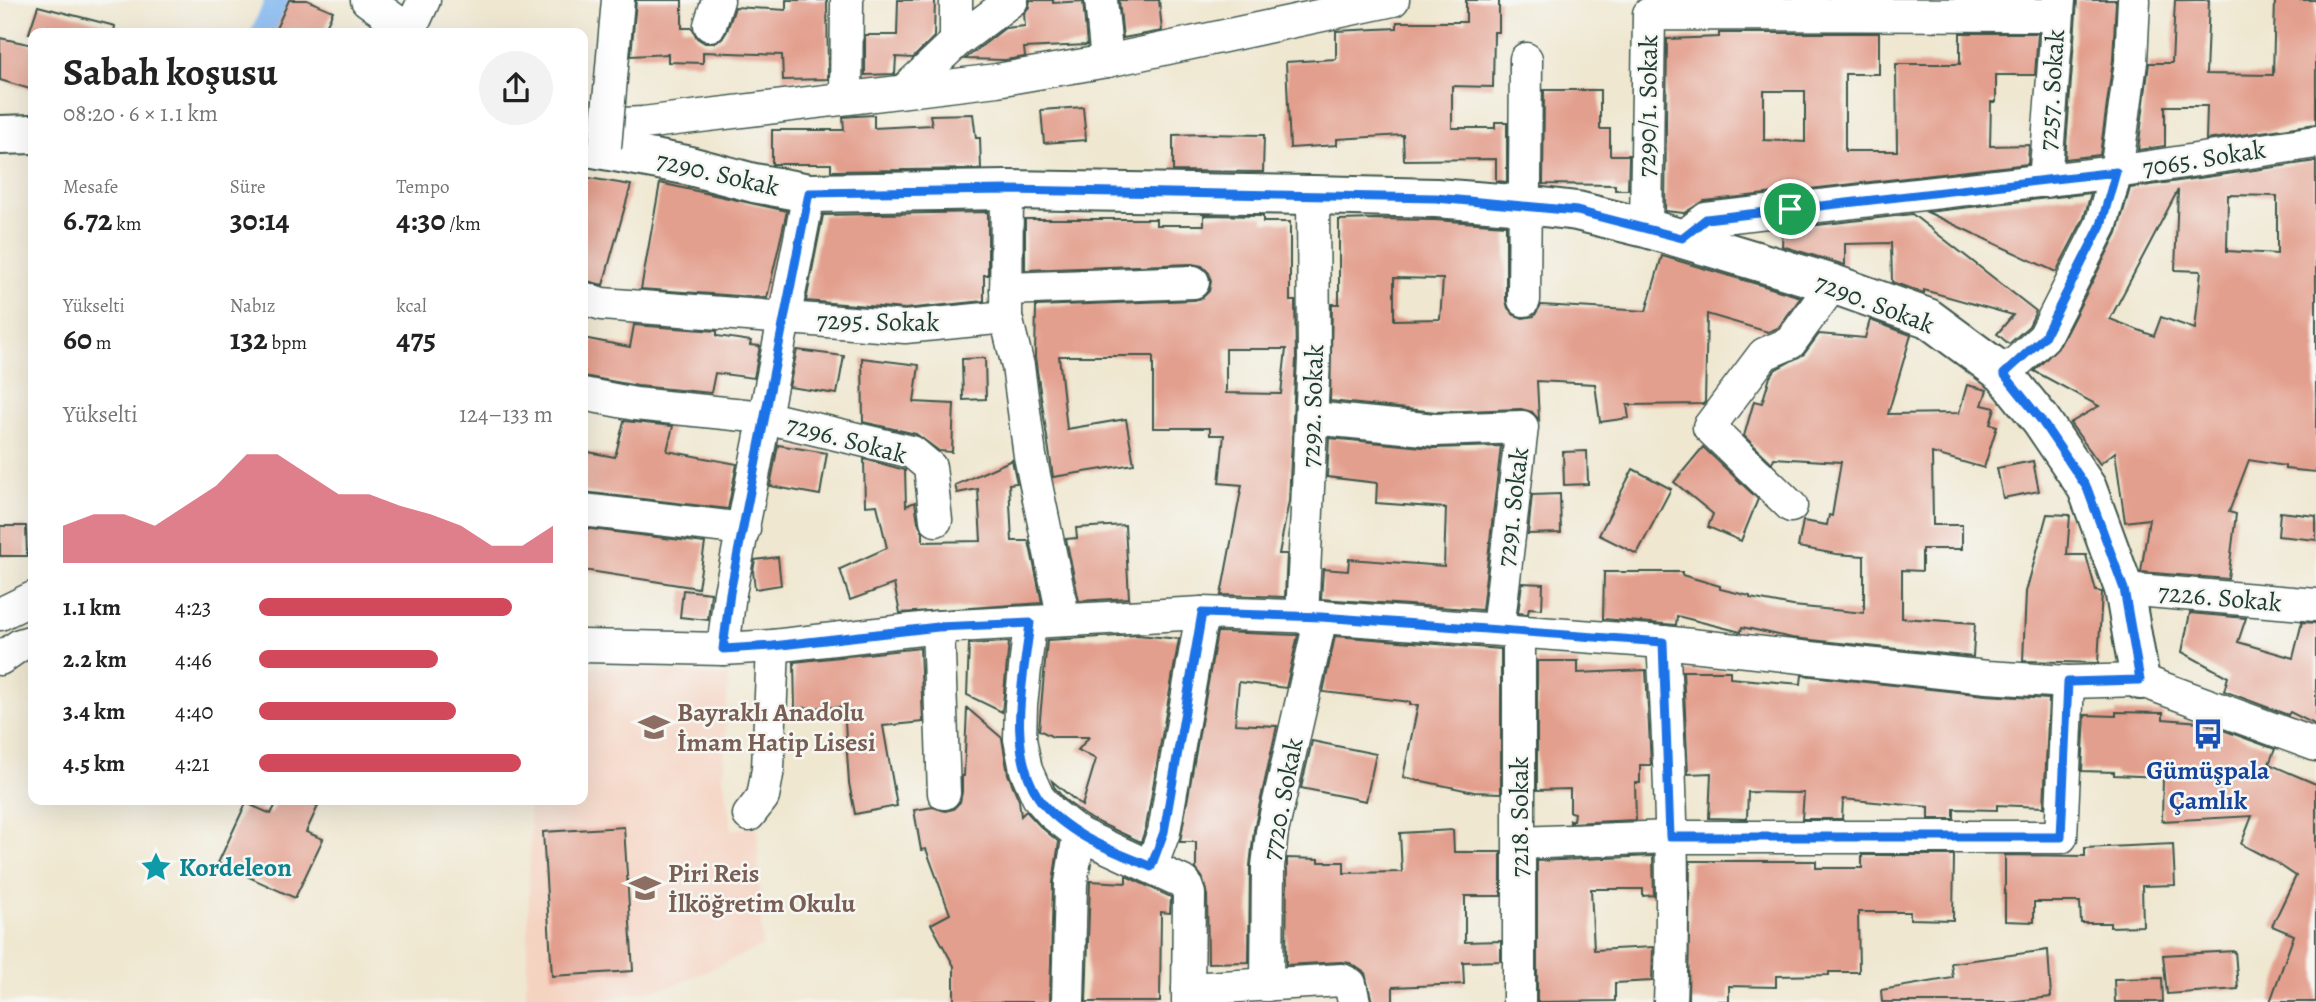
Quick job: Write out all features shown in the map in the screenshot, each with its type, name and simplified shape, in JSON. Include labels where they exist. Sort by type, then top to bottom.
[{"type":"street","points":[[367,0],[404,28]]},
{"type":"street","points":[[411,28],[424,0]]},
{"type":"street","points":[[594,142],[609,101],[618,0]]},
{"type":"street","points":[[846,97],[848,0]]},
{"type":"street","points":[[956,0],[956,42]]},
{"type":"street","points":[[904,91],[956,42],[1012,0]]},
{"type":"street","points":[[1101,0],[1107,61]]},
{"type":"street","points":[[594,142],[643,123],[997,80],[1107,61],[1393,0]]},
{"type":"street","points":[[2004,374],[2044,337],[2101,225],[2116,172],[2131,62],[2134,0]]},
{"type":"street","name":"7257. Sokak","points":[[2045,181],[2057,8]]},
{"type":"street","name":"7290/1. Sokak","points":[[1664,233],[1648,14],[2057,8]]},
{"type":"street","points":[[1524,300],[1526,59]]},
{"type":"street","points":[[0,135],[28,134]]},
{"type":"street","name":"7290. Sokak","points":[[594,142],[809,193],[1007,190],[1313,195],[1436,198],[1526,205],[1577,211],[1664,233],[1833,284],[1928,318],[2004,374],[2041,420],[2087,488],[2124,589],[2140,680]]},
{"type":"street","name":"7065. Sokak","points":[[1664,233],[1706,219],[2045,181],[2316,142]]},
{"type":"street","points":[[1007,190],[1006,303],[1030,456],[1064,620]]},
{"type":"street","points":[[723,649],[730,593],[809,193]]},
{"type":"street","name":"7292. Sokak","points":[[1312,617],[1313,195]]},
{"type":"street","name":"7295. Sokak","points":[[588,300],[602,304],[905,327],[1006,303],[1193,282]]},
{"type":"street","points":[[1791,506],[1709,427],[1764,354],[1790,343],[1833,284]]},
{"type":"street","name":"7296. Sokak","points":[[588,395],[635,404],[764,417],[912,452],[930,467],[936,520]]},
{"type":"street","name":"7291. Sokak","points":[[1312,418],[1435,430],[1522,427],[1508,631]]},
{"type":"street","points":[[588,511],[744,529]]},
{"type":"street","name":"7226. Sokak","points":[[2124,589],[2316,605]]},
{"type":"street","points":[[0,614],[28,600]]},
{"type":"street","points":[[1151,867],[1164,832],[1202,613]]},
{"type":"street","points":[[588,646],[723,649],[773,646],[938,627],[1202,613],[1312,617],[1663,642],[1987,677],[2068,682],[2140,680],[2316,745]]},
{"type":"street","name":"7720. Sokak","points":[[1278,990],[1268,866],[1312,617]]},
{"type":"street","points":[[1030,623],[1020,739],[1026,770],[1038,797],[1052,813],[1079,834],[1185,883],[1189,894],[1188,996],[1278,990],[1342,980],[1350,984],[1354,1002]]},
{"type":"street","points":[[938,627],[944,793]]},
{"type":"street","name":"7218. Sokak","points":[[1508,631],[1520,843],[1519,1002]]},
{"type":"street","points":[[1663,642],[1670,837],[1670,1002]]},
{"type":"street","points":[[0,659],[28,643]]},
{"type":"street","points":[[749,815],[763,797],[768,769],[773,646]]},
{"type":"street","points":[[1520,843],[1670,837],[2061,837],[2068,682]]},
{"type":"street","points":[[1068,1002],[1071,883],[1079,834]]},
{"type":"shaded area","name":"Piri Reis İlköğretim Okulu","points":[[588,666],[728,676],[723,778],[732,830],[757,826],[762,946],[672,986],[591,1002],[530,1002],[526,996],[531,826],[529,805],[588,805]]},
{"type":"building","points":[[289,0],[307,0],[333,11],[325,28],[276,28]]},
{"type":"building","points":[[636,0],[682,0],[682,28],[692,28],[697,38],[705,43],[713,43],[722,39],[727,31],[735,7],[786,10],[786,0],[827,0],[828,79],[783,80],[782,55],[703,52],[703,63],[668,62],[668,54],[631,56]]},
{"type":"building","points":[[898,0],[935,0],[934,37],[913,58],[896,57],[895,74],[865,75],[865,35],[897,35]]},
{"type":"building","points":[[1030,0],[1053,0],[1053,3],[1083,1],[1087,45],[1024,48],[1025,57],[1005,60],[965,59],[1005,28],[1025,26],[1024,13]]},
{"type":"building","points":[[1119,0],[1159,0],[1162,31],[1123,38]]},
{"type":"building","points":[[1466,0],[1499,0],[1499,32],[1494,32],[1493,87],[1452,86],[1452,128],[1495,128],[1495,122],[1507,122],[1507,182],[1496,181],[1496,159],[1404,160],[1403,135],[1337,139],[1337,145],[1290,148],[1286,62],[1336,59],[1336,31],[1397,28],[1397,22],[1466,22]]},
{"type":"building","points":[[2077,0],[2116,0],[2113,60],[2100,155],[2065,159]]},
{"type":"building","points":[[2175,0],[2209,0],[2206,74],[2273,75],[2275,0],[2316,0],[2316,124],[2206,140],[2207,106],[2165,106],[2165,146],[2138,150],[2149,63],[2172,63]]},
{"type":"building","points":[[38,6],[115,26],[115,28],[31,28]]},
{"type":"building","points":[[1719,33],[1879,33],[1879,74],[1845,74],[1845,151],[1897,151],[1896,64],[1960,64],[1960,33],[2038,33],[2035,75],[1996,75],[1996,102],[1991,102],[1990,146],[2029,145],[2028,164],[1704,201],[1684,213],[1665,211],[1667,39],[1719,37]],"holes":[[[1764,91],[1805,91],[1805,142],[1764,140]]]},
{"type":"building","points":[[0,38],[28,44],[28,88],[0,80]]},
{"type":"building","points":[[1544,90],[1600,90],[1600,129],[1610,129],[1610,155],[1629,155],[1628,190],[1615,190],[1615,185],[1543,184]]},
{"type":"building","points":[[1083,107],[1086,140],[1044,143],[1041,110]]},
{"type":"building","points":[[973,114],[976,138],[980,138],[981,169],[831,171],[831,164],[772,164],[772,130],[844,130],[843,117],[874,115],[874,128],[932,125],[930,115]]},
{"type":"building","points":[[1173,135],[1264,135],[1263,172],[1173,171]]},
{"type":"building","points":[[2316,161],[2316,472],[2285,469],[2285,466],[2249,460],[2229,512],[2236,514],[2228,579],[2141,572],[2149,519],[2125,522],[2115,452],[2100,464],[2070,423],[2099,406],[2034,371],[2060,345],[2117,233],[2130,188]],"holes":[[[2178,190],[2175,270],[2201,271],[2195,329],[2161,317],[2154,336],[2110,319]],[[2228,195],[2277,196],[2277,254],[2227,251]]]},
{"type":"building","points":[[588,178],[631,185],[603,285],[588,281]]},
{"type":"building","points":[[660,183],[787,211],[767,298],[641,289]]},
{"type":"building","points":[[2091,193],[2084,218],[2056,272],[1927,212]]},
{"type":"building","points":[[988,212],[988,275],[984,275],[984,301],[905,309],[806,301],[823,215]]},
{"type":"building","points":[[1912,214],[2036,311],[2029,326],[2009,344],[1997,334],[2013,315],[1924,290],[1924,293],[1892,282],[1891,243],[1845,244],[1845,265],[1782,246],[1783,229]]},
{"type":"building","points":[[1204,215],[1263,216],[1263,222],[1290,222],[1290,301],[1295,301],[1296,359],[1289,501],[1279,554],[1287,554],[1285,597],[1221,595],[1242,485],[1219,483],[1224,435],[1210,435],[1210,428],[1153,428],[1153,356],[1059,356],[1067,429],[1126,419],[1134,464],[1053,477],[1035,357],[1036,306],[1194,300],[1202,298],[1209,291],[1211,281],[1209,273],[1202,266],[1192,264],[1025,270],[1025,219],[1156,219],[1156,225],[1204,225]],"holes":[[[1226,349],[1286,349],[1281,394],[1226,393]]]},
{"type":"building","points":[[1339,220],[1435,220],[1506,225],[1506,301],[1514,315],[1523,318],[1534,316],[1541,305],[1646,311],[1662,256],[1801,297],[1778,328],[1768,332],[1707,314],[1703,404],[1627,405],[1629,418],[1600,422],[1595,384],[1537,381],[1539,420],[1532,412],[1521,409],[1436,412],[1330,401],[1332,304],[1339,304]],"holes":[[[1394,278],[1443,279],[1440,319],[1394,320]]]},
{"type":"building","points":[[1870,320],[1911,335],[1888,414],[1959,413],[1967,385],[1987,390],[1982,405],[1995,408],[1990,424],[1997,426],[1984,468],[1932,453],[1933,525],[1962,525],[1962,549],[1922,549],[1922,571],[1902,570],[1902,618],[1975,623],[1973,657],[1792,638],[1742,627],[1741,632],[1677,616],[1676,625],[1603,619],[1604,572],[1682,572],[1682,575],[1750,598],[1793,606],[1864,613],[1864,556],[1798,547],[1803,521],[1827,525],[1829,515],[1832,516],[1841,462],[1774,458],[1772,463],[1744,436],[1754,401],[1762,403],[1770,377],[1776,369],[1804,354],[1819,334],[1865,338]]},
{"type":"building","points":[[634,325],[717,331],[717,336],[751,341],[750,345],[760,346],[754,378],[715,373],[711,393],[638,386],[588,377],[588,339],[630,347]]},
{"type":"building","points":[[797,350],[844,356],[837,394],[789,387]]},
{"type":"building","points":[[862,358],[919,365],[914,402],[954,404],[952,452],[939,451],[916,434],[863,422]]},
{"type":"building","points":[[985,358],[986,399],[963,400],[962,359]]},
{"type":"building","points":[[624,421],[673,426],[667,451],[737,464],[728,509],[588,493],[588,452],[615,457]]},
{"type":"building","points":[[1329,438],[1433,448],[1501,446],[1482,610],[1321,599],[1323,569],[1348,571],[1349,559],[1444,566],[1446,508],[1376,503],[1377,483],[1327,477]]},
{"type":"building","points":[[778,445],[827,453],[820,495],[770,486]]},
{"type":"building","points":[[1703,447],[1758,499],[1741,541],[1708,527],[1713,514],[1674,482]]},
{"type":"building","points":[[1587,451],[1588,484],[1564,485],[1563,452]]},
{"type":"building","points":[[864,459],[905,470],[906,506],[915,502],[923,542],[981,541],[978,489],[957,493],[955,485],[1012,460],[1017,483],[1009,484],[1012,541],[1029,541],[1042,603],[900,613],[894,584],[850,600],[840,569],[887,548],[877,505],[865,506]]},
{"type":"building","points":[[2033,461],[2039,491],[2003,498],[1997,468]]},
{"type":"building","points":[[1633,469],[1671,489],[1637,554],[1599,535]]},
{"type":"building","points":[[1560,494],[1561,533],[1528,534],[1532,495]]},
{"type":"building","points":[[2280,512],[2316,516],[2316,540],[2278,536]]},
{"type":"building","points":[[2047,514],[2070,515],[2067,555],[2086,555],[2096,591],[2102,592],[2098,663],[2023,661],[2026,592]]},
{"type":"building","points":[[1125,525],[1129,598],[1079,601],[1066,539],[1077,538],[1076,528]]},
{"type":"building","points":[[0,526],[26,526],[27,556],[0,556]]},
{"type":"building","points":[[588,529],[705,543],[698,588],[588,571]]},
{"type":"building","points":[[778,557],[781,585],[755,589],[755,560]]},
{"type":"building","points":[[1522,583],[1543,584],[1542,609],[1529,608],[1528,614],[1518,613]]},
{"type":"building","points":[[683,590],[711,593],[708,620],[680,617]]},
{"type":"building","points":[[2190,613],[2246,618],[2238,642],[2293,658],[2302,622],[2316,623],[2316,725],[2290,712],[2288,715],[2224,691],[2228,677],[2182,652]]},
{"type":"building","points":[[1217,632],[1298,635],[1286,688],[1239,682],[1235,724],[1277,726],[1254,830],[1250,866],[1249,962],[1208,963],[1207,894],[1202,877],[1196,869],[1196,842],[1180,842]]},
{"type":"building","points":[[1138,635],[1179,639],[1146,827],[1141,842],[1089,818],[1065,800],[1054,787],[1052,781],[1082,806],[1096,759],[1078,750],[1089,737],[1053,737],[1039,730],[1047,640]]},
{"type":"building","points":[[1335,636],[1501,649],[1501,793],[1474,792],[1403,777],[1418,705],[1323,692]]},
{"type":"building","points":[[1009,642],[1002,712],[967,695],[969,644]]},
{"type":"building","points":[[920,648],[923,722],[883,726],[897,806],[855,814],[849,783],[844,707],[795,708],[794,662]]},
{"type":"building","points":[[1537,661],[1578,661],[1578,673],[1646,670],[1651,765],[1640,765],[1640,783],[1635,783],[1636,820],[1570,823],[1574,813],[1570,812],[1570,789],[1537,790]]},
{"type":"building","points":[[1683,671],[1730,671],[1730,678],[1801,684],[1802,675],[1985,695],[2049,699],[2044,807],[1997,805],[1997,810],[1954,809],[1954,819],[1929,819],[1929,807],[1843,799],[1842,819],[1802,819],[1804,793],[1748,792],[1747,819],[1709,818],[1711,773],[1688,774]]},
{"type":"building","points":[[967,708],[1002,738],[1008,774],[1019,800],[1021,816],[1026,811],[1059,842],[1053,883],[1050,1002],[954,1002],[954,966],[931,924],[950,914],[926,849],[921,850],[914,810],[933,807],[945,811],[953,809],[960,802]]},
{"type":"building","points":[[2116,712],[2163,713],[2163,719],[2201,722],[2275,749],[2269,764],[2316,784],[2316,1002],[2270,1002],[2294,935],[2272,926],[2296,876],[2241,844],[2252,816],[2162,821],[2163,777],[2082,771],[2085,715],[2116,716]]},
{"type":"building","points":[[1312,741],[1376,754],[1366,801],[1301,788]]},
{"type":"building","points":[[245,805],[271,814],[276,805],[318,806],[306,832],[323,839],[295,898],[218,863]]},
{"type":"building","points":[[624,827],[633,971],[552,976],[543,832]]},
{"type":"building","points":[[1453,830],[1454,852],[1501,852],[1501,896],[1465,896],[1465,942],[1501,941],[1501,961],[1463,962],[1464,984],[1393,987],[1393,1002],[1372,1002],[1365,973],[1350,963],[1286,965],[1287,858],[1344,862],[1344,873],[1402,872],[1400,833]]},
{"type":"building","points":[[2173,844],[2175,885],[2142,886],[2143,926],[2110,927],[2110,923],[2081,923],[2080,902],[2034,902],[2034,922],[2005,921],[2005,855],[2085,856],[2085,848]]},
{"type":"building","points":[[1862,855],[1954,855],[1953,920],[1910,919],[1910,912],[1858,912],[1859,972],[1776,976],[1776,987],[1729,986],[1729,1001],[1688,1001],[1690,861],[1816,861],[1816,868],[1862,868]]},
{"type":"building","points":[[1653,856],[1654,895],[1643,896],[1643,889],[1591,889],[1594,950],[1653,947],[1652,981],[1615,983],[1615,1001],[1537,1002],[1537,861]]},
{"type":"building","points":[[1126,876],[1171,897],[1170,913],[1161,912],[1160,1002],[1086,1002],[1090,881],[1126,883]]},
{"type":"building","points":[[2048,950],[2051,997],[2007,1002],[1882,1002],[1881,990],[1953,978],[1951,963]]},
{"type":"building","points":[[2235,951],[2238,989],[2167,994],[2163,955]]},
{"type":"building","points":[[2162,978],[2163,1002],[2115,1002],[2114,979]]},
{"type":"waterway","points":[[267,28],[280,0]]},
{"type":"place","name":"Bayraklı Anadolu İmam Hatip Lisesi","points":[[654,727]]},
{"type":"place","name":"Gümüşpala Çamlık","points":[[2208,734]]},
{"type":"place","name":"Kordeleon","points":[[156,867]]},
{"type":"place","name":"Piri Reis İlköğretim Okulu","points":[[645,888]]},
{"type":"route","points":[[2116,172],[2101,225],[2044,337],[2004,374],[2041,420],[2087,488],[2124,589],[2140,680],[2068,682],[2061,837],[1670,837],[1663,642],[1321,617],[1202,613],[1164,832],[1151,867],[1079,834],[1052,813],[1038,797],[1026,770],[1020,739],[1030,623],[938,627],[773,646],[723,649],[730,593],[809,193],[1007,190],[1436,198],[1577,211],[1682,238],[1706,219],[1790,209],[2116,172]]}]
